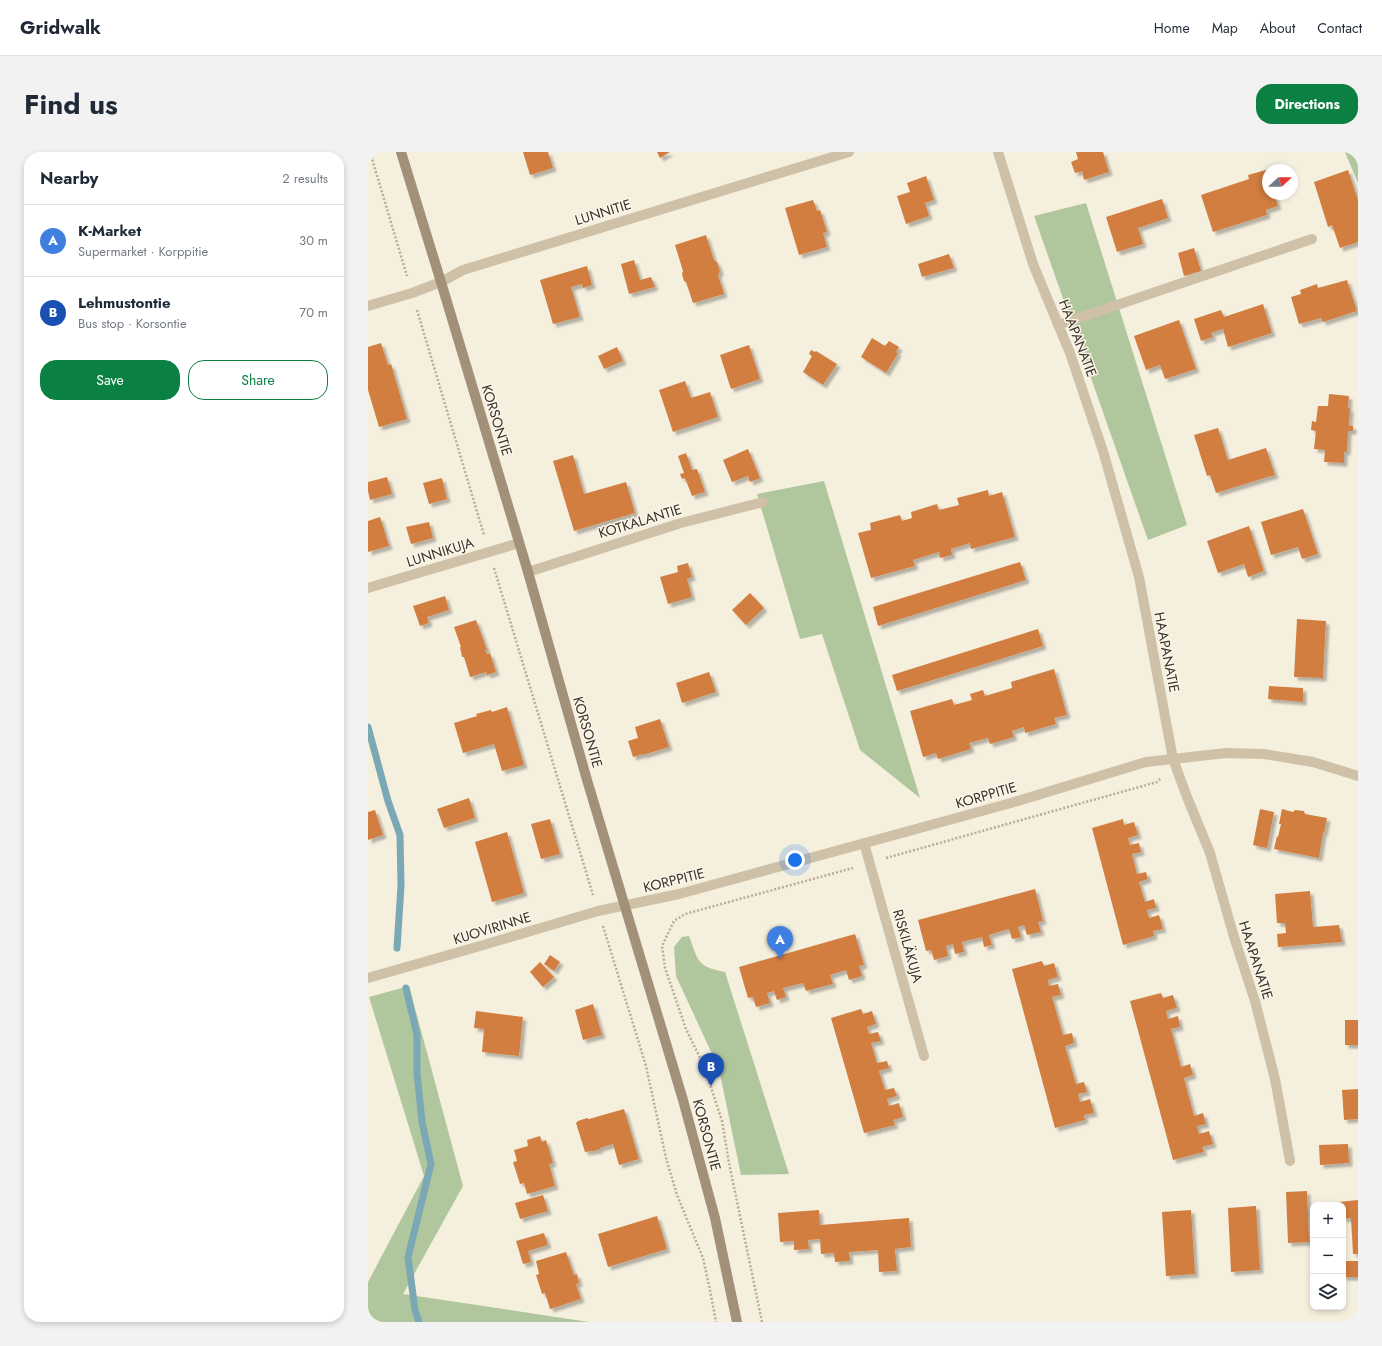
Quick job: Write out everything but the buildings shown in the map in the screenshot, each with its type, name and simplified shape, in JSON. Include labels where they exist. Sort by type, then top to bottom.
[{"type":"main road","name":"KORSONTIE","points":[[400,152],[441,282],[528,572],[624,906],[646,973],[715,1218],[737,1322]]},
{"type":"street","name":"LUNNITIE","points":[[368,306],[441,282],[463,270],[849,152]]},
{"type":"street","name":"HAAPANATIE","points":[[998,152],[1033,264],[1070,353],[1103,451],[1139,577],[1173,759],[1210,853],[1234,937],[1255,1000],[1276,1079],[1290,1161]]},
{"type":"street","points":[[1058,325],[1312,239]]},
{"type":"street","name":"KOTKALANTIE","points":[[528,572],[681,523],[763,502]]},
{"type":"street","name":"LUNNIKUJA","points":[[368,588],[519,543]]},
{"type":"street","name":"KORPPITIE","points":[[624,906],[679,894],[864,844],[1011,803],[1146,762],[1226,753],[1264,754],[1313,762],[1358,776]]},
{"type":"street","name":"RISKILÄKUJA","points":[[864,844],[924,1056]]},
{"type":"street","name":"KUOVIRINNE","points":[[368,978],[598,911],[624,906]]},
{"type":"path","points":[[370,152],[489,552],[646,1066],[666,1158],[678,1195],[703,1258],[716,1322]]},
{"type":"path","points":[[762,1322],[729,1163],[722,1121],[704,1066],[686,1029],[665,968],[662,946],[674,921],[685,914],[1157,782],[1173,759]]},
{"type":"green space","points":[[1345,152],[1358,152],[1358,183]]},
{"type":"green space","points":[[1086,203],[1187,525],[1148,540],[1034,216]]},
{"type":"green space","points":[[824,481],[920,798],[860,750],[822,634],[800,639],[757,494]]},
{"type":"green space","points":[[689,936],[700,962],[709,968],[725,972],[789,1174],[741,1175],[719,1069],[676,976],[674,947],[682,937]]},
{"type":"green space","points":[[409,986],[463,1186],[403,1294],[589,1322],[368,1322],[368,1282],[424,1176],[369,997]]},
{"type":"waterway","points":[[368,727],[388,801],[400,835],[401,886],[397,948]]},
{"type":"waterway","points":[[406,988],[417,1035],[417,1073],[422,1122],[431,1164],[408,1257],[415,1310],[419,1322]]},
{"type":"place","name":"K-Market","points":[[780,959]]},
{"type":"place","name":"Lehmustontie","points":[[711,1086]]}]
